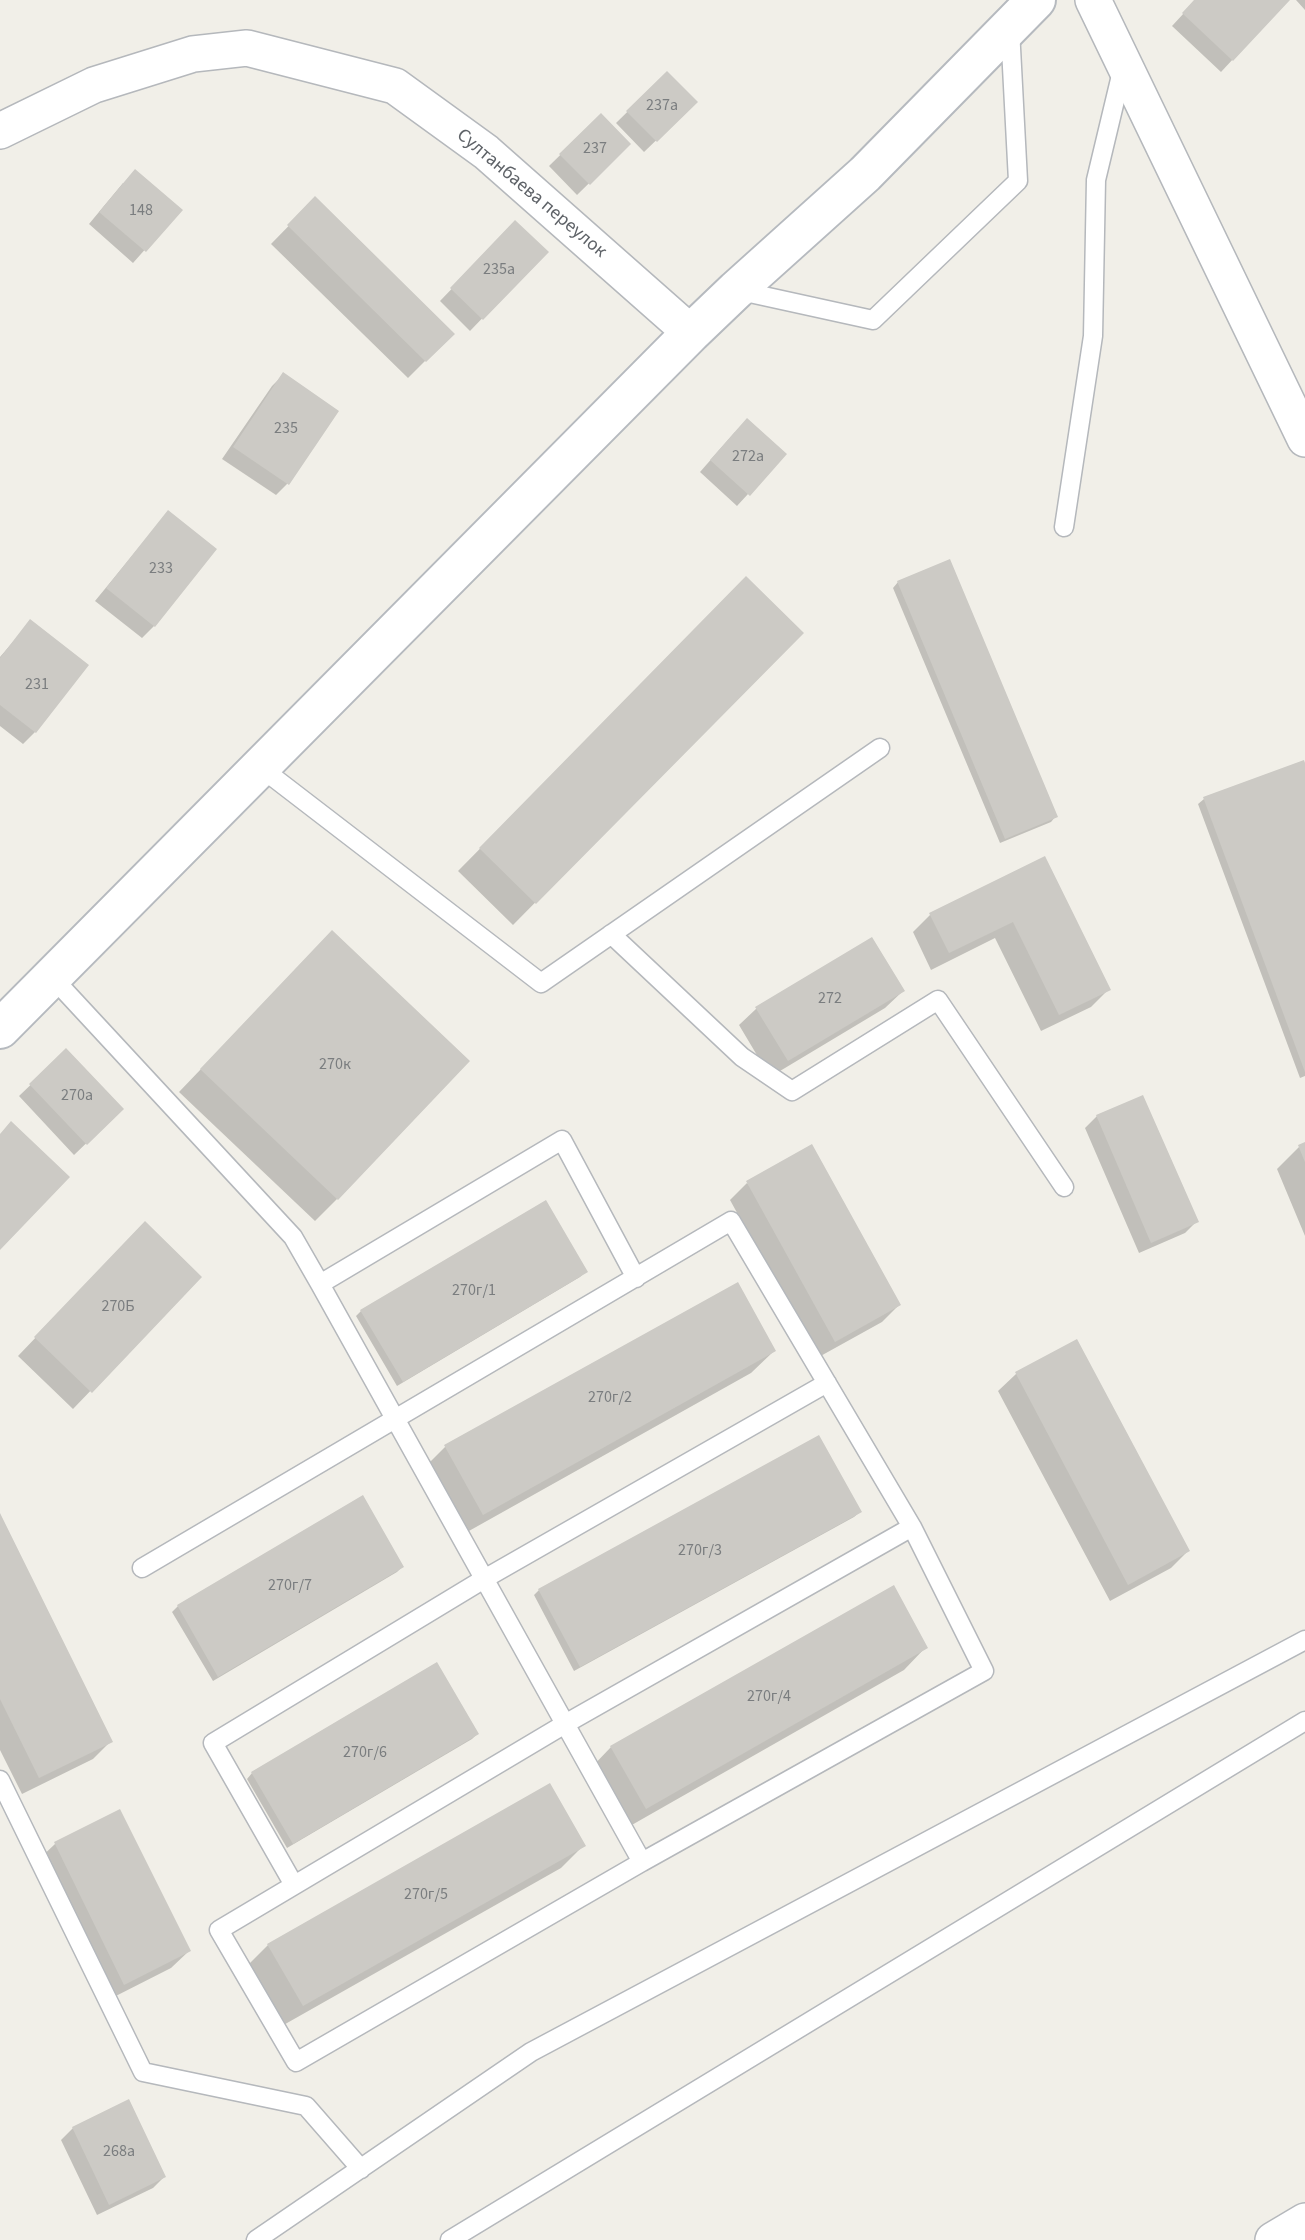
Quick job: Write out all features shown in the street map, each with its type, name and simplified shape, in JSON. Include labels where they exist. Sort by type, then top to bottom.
[{"type":"main road","points":[[0,1029],[691,333],[865,174],[1023,13]]},
{"type":"street","points":[[1093,0],[1305,439]]},
{"type":"street","name":"Султанбаева переулок","points":[[0,131],[94,85],[207,52],[247,48],[395,86],[486,152],[691,333]]},
{"type":"street","points":[[1273,2240],[1305,2221]]},
{"type":"lane","points":[[736,290],[873,320],[1018,181],[1023,13]]},
{"type":"lane","points":[[1064,527],[1093,336],[1096,180],[1124,64]]},
{"type":"lane","points":[[260,767],[541,983],[880,748]]},
{"type":"lane","points":[[611,934],[742,1057],[792,1091],[938,1000],[1064,1187]]},
{"type":"lane","points":[[52,977],[293,1237],[642,1861]]},
{"type":"lane","points":[[320,1284],[562,1140],[636,1278]]},
{"type":"lane","points":[[142,1568],[731,1222],[912,1527],[984,1671],[642,1861],[296,2062],[219,1930],[565,1724],[912,1527]]},
{"type":"lane","points":[[294,1885],[213,1743],[484,1579],[827,1383]]},
{"type":"lane","points":[[256,2240],[531,2052],[1305,1640]]},
{"type":"lane","points":[[450,2240],[1305,1721]]},
{"type":"lane","points":[[0,1780],[143,2072],[306,2106],[361,2169]]},
{"type":"building","points":[[1194,0],[1290,0],[1233,61],[1182,13]]},
{"type":"building","points":[[667,71],[698,102],[657,142],[626,111]]},
{"type":"building","points":[[601,113],[631,144],[590,185],[559,154]]},
{"type":"building","points":[[135,169],[183,210],[146,252],[99,212]]},
{"type":"building","points":[[315,196],[455,334],[426,362],[287,225]]},
{"type":"building","points":[[515,220],[549,252],[483,320],[450,288]]},
{"type":"building","points":[[283,372],[339,411],[289,485],[233,447]]},
{"type":"building","points":[[747,418],[787,454],[750,496],[710,460]]},
{"type":"building","points":[[168,510],[217,549],[155,627],[106,588]]},
{"type":"building","points":[[950,559],[1058,817],[1005,839],[897,581]]},
{"type":"building","points":[[746,576],[804,633],[536,904],[479,848]]},
{"type":"building","points":[[30,619],[89,665],[36,733],[0,705],[0,658]]},
{"type":"building","points":[[1304,760],[1305,763],[1305,1072],[1203,797]]},
{"type":"building","points":[[1045,856],[1111,990],[1059,1015],[1013,922],[949,953],[929,913]]},
{"type":"building","points":[[332,930],[470,1061],[338,1200],[200,1069]]},
{"type":"building","points":[[872,937],[905,991],[788,1061],[755,1007]]},
{"type":"building","points":[[66,1048],[124,1109],[87,1145],[29,1084]]},
{"type":"building","points":[[1143,1095],[1199,1222],[1151,1243],[1096,1115]]},
{"type":"building","points":[[11,1121],[70,1177],[0,1250],[0,1134]]},
{"type":"building","points":[[1305,1142],[1305,1162],[1298,1145]]},
{"type":"building","points":[[812,1144],[901,1305],[835,1342],[746,1181]]},
{"type":"building","points":[[546,1200],[588,1272],[403,1382],[360,1310]]},
{"type":"building","points":[[145,1221],[202,1277],[92,1393],[34,1337]]},
{"type":"building","points":[[738,1282],[776,1351],[483,1515],[444,1445]]},
{"type":"building","points":[[1077,1339],[1190,1551],[1128,1585],[1015,1372]]},
{"type":"building","points":[[819,1435],[862,1512],[580,1667],[538,1589]]},
{"type":"building","points":[[363,1495],[404,1567],[218,1677],[177,1605]]},
{"type":"building","points":[[0,1513],[113,1742],[39,1778],[0,1699]]},
{"type":"building","points":[[894,1585],[928,1648],[646,1809],[610,1746]]},
{"type":"building","points":[[437,1662],[479,1734],[293,1844],[251,1772]]},
{"type":"building","points":[[550,1783],[586,1846],[303,2006],[267,1944]]},
{"type":"building","points":[[120,1809],[191,1951],[124,1985],[54,1842]]},
{"type":"building","points":[[129,2099],[166,2177],[109,2205],[72,2127]]}]
